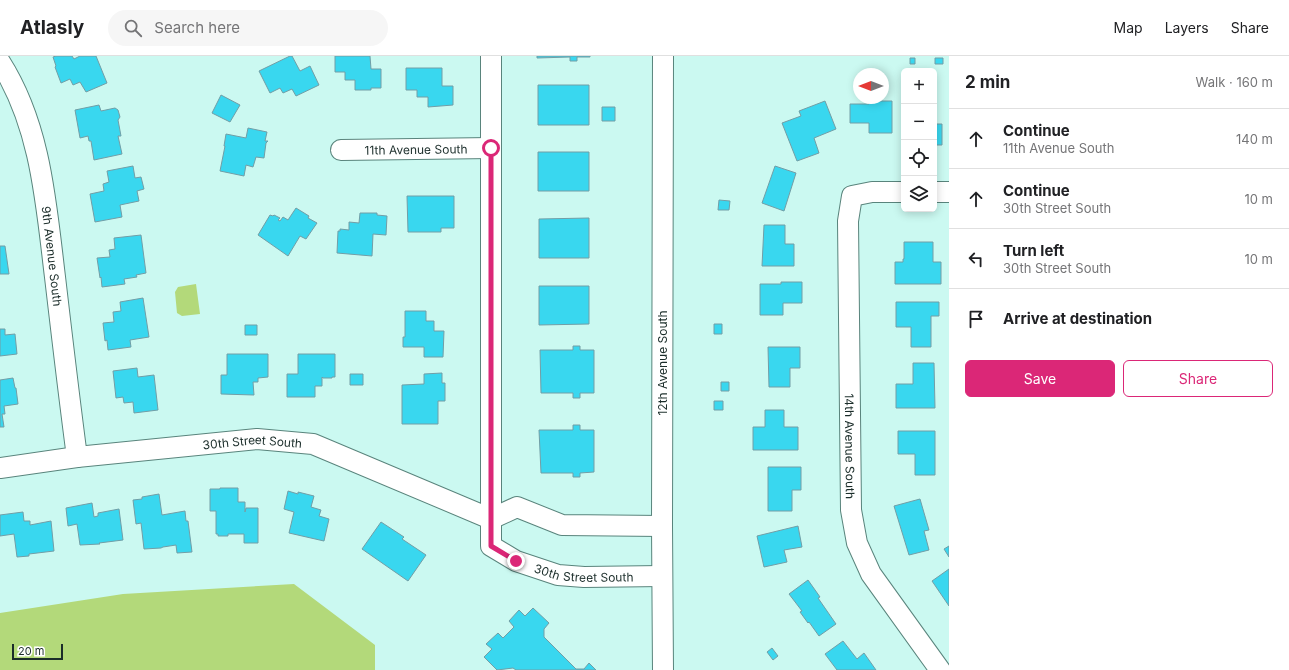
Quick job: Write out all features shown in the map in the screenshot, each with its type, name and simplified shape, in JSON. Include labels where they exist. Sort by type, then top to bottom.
[{"type":"street","points":[[491,56],[491,519],[517,507],[562,525],[662,526]]},
{"type":"street","name":"12th Avenue South","points":[[663,56],[663,670]]},
{"type":"street","name":"9th Avenue South","points":[[0,62],[10,78],[31,128],[43,180],[77,457]]},
{"type":"street","name":"11th Avenue South","points":[[341,150],[491,148]]},
{"type":"street","name":"14th Avenue South","points":[[901,192],[872,192],[852,196],[848,222],[852,516],[857,543],[870,574],[940,670]]},
{"type":"street","points":[[937,192],[949,192]]},
{"type":"street","name":"30th Street South","points":[[0,468],[77,457],[257,439],[312,444],[491,519],[491,546],[516,561],[558,575],[584,577],[662,576]]},
{"type":"green space","points":[[196,284],[200,314],[182,316],[177,313],[175,292],[178,287]]},
{"type":"green space","points":[[294,584],[375,645],[375,670],[0,670],[0,613],[123,594]]},
{"type":"building","points":[[72,56],[74,59],[80,56],[96,56],[107,83],[86,92],[80,82],[73,85],[70,79],[61,83],[53,57]]},
{"type":"building","points":[[292,56],[300,71],[310,66],[319,85],[296,96],[292,89],[283,93],[280,88],[270,93],[259,71]]},
{"type":"building","points":[[335,56],[370,56],[371,69],[381,69],[381,88],[371,88],[371,90],[355,90],[355,80],[345,80],[345,72],[335,72]]},
{"type":"building","points":[[537,56],[590,57],[577,57],[577,61],[570,61],[570,57],[537,58]]},
{"type":"building","points":[[910,58],[915,58],[915,64],[910,64]]},
{"type":"building","points":[[935,58],[943,58],[943,64],[935,64]]},
{"type":"building","points":[[406,68],[442,68],[442,86],[453,86],[453,105],[428,107],[428,97],[417,97],[417,90],[406,90]]},
{"type":"building","points":[[538,85],[589,85],[589,125],[538,125]]},
{"type":"building","points":[[221,95],[240,105],[230,122],[212,113]]},
{"type":"building","points":[[825,101],[836,129],[814,138],[819,153],[797,161],[782,123],[801,116],[799,111]]},
{"type":"building","points":[[889,101],[892,101],[892,133],[869,133],[869,123],[850,123],[850,104],[889,104]]},
{"type":"building","points":[[99,105],[101,111],[115,108],[118,110],[121,136],[118,136],[122,154],[94,160],[91,141],[89,141],[88,136],[80,138],[75,110]]},
{"type":"building","points":[[602,107],[615,107],[615,121],[602,121]]},
{"type":"building","points":[[937,124],[942,124],[942,145],[937,145]]},
{"type":"building","points":[[248,128],[267,132],[265,141],[268,141],[266,143],[264,158],[256,157],[253,167],[246,165],[244,176],[220,171],[226,134],[246,138]]},
{"type":"building","points":[[538,152],[589,152],[589,191],[538,191]]},
{"type":"building","points":[[133,166],[135,178],[141,177],[144,189],[137,191],[139,201],[120,205],[122,217],[95,222],[90,194],[104,191],[103,184],[109,182],[107,171]]},
{"type":"building","points":[[775,166],[796,173],[784,211],[762,203]]},
{"type":"building","points":[[407,196],[454,196],[454,228],[441,228],[441,232],[408,232]]},
{"type":"building","points":[[719,200],[730,201],[729,210],[718,210]]},
{"type":"building","points":[[296,208],[317,223],[306,239],[300,236],[288,256],[258,235],[270,215],[280,218],[278,220],[280,221],[283,217],[288,220]]},
{"type":"building","points":[[360,213],[377,213],[377,215],[387,216],[386,235],[373,234],[372,256],[337,253],[338,231],[340,231],[340,229],[349,230],[349,222],[359,223]]},
{"type":"building","points":[[589,218],[589,258],[539,258],[539,219]]},
{"type":"building","points":[[764,225],[785,225],[785,244],[794,244],[794,266],[762,266]]},
{"type":"building","points":[[141,235],[146,273],[136,275],[137,277],[124,279],[125,284],[102,287],[97,258],[110,257],[109,250],[115,249],[114,238]]},
{"type":"building","points":[[904,242],[933,242],[933,262],[941,262],[941,284],[895,284],[895,262],[903,262]]},
{"type":"building","points":[[0,246],[5,246],[9,274],[0,274]]},
{"type":"building","points":[[781,282],[802,282],[802,303],[783,303],[783,315],[760,315],[760,284],[781,284]]},
{"type":"building","points":[[539,286],[589,286],[589,324],[539,325]]},
{"type":"building","points":[[143,298],[149,337],[130,340],[131,347],[108,350],[107,340],[105,341],[103,323],[114,322],[113,312],[121,311],[120,302]]},
{"type":"building","points":[[896,302],[939,302],[939,316],[931,316],[931,347],[911,347],[911,327],[896,327]]},
{"type":"building","points":[[405,311],[426,311],[426,321],[434,321],[434,331],[444,331],[443,357],[424,357],[424,347],[403,347],[403,337],[405,337]]},
{"type":"building","points":[[714,324],[722,324],[722,334],[714,334]]},
{"type":"building","points":[[245,325],[257,325],[257,335],[245,335]]},
{"type":"building","points":[[0,329],[5,329],[5,335],[15,334],[17,354],[0,356]]},
{"type":"building","points":[[573,346],[580,346],[580,350],[594,350],[594,393],[580,393],[580,398],[573,398],[573,393],[541,393],[540,350],[573,350]]},
{"type":"building","points":[[768,347],[800,347],[800,368],[790,368],[790,387],[769,387]]},
{"type":"building","points":[[227,354],[268,354],[268,377],[258,378],[258,382],[253,382],[254,395],[221,394],[221,375],[227,375]]},
{"type":"building","points":[[298,354],[335,354],[335,377],[322,377],[322,386],[315,386],[315,397],[287,397],[287,374],[298,374]]},
{"type":"building","points":[[913,363],[934,363],[935,408],[896,408],[896,384],[913,384]]},
{"type":"building","points":[[137,368],[138,377],[154,375],[158,410],[134,413],[133,402],[124,403],[123,397],[116,398],[113,371]]},
{"type":"building","points":[[442,373],[442,383],[445,383],[445,401],[438,401],[438,424],[402,424],[402,385],[424,384],[424,374]]},
{"type":"building","points":[[350,374],[363,374],[363,385],[350,385]]},
{"type":"building","points":[[13,378],[18,404],[4,406],[5,414],[2,414],[4,427],[0,427],[0,380]]},
{"type":"building","points":[[721,382],[729,382],[729,391],[721,391]]},
{"type":"building","points":[[714,401],[723,401],[723,410],[714,410]]},
{"type":"building","points":[[765,410],[784,410],[784,427],[798,427],[798,450],[753,450],[753,427],[765,427]]},
{"type":"building","points":[[573,425],[580,425],[580,430],[594,430],[594,472],[580,473],[580,477],[573,477],[573,473],[541,473],[539,430],[573,430]]},
{"type":"building","points":[[898,431],[935,431],[935,475],[915,475],[915,454],[898,454]]},
{"type":"building","points":[[768,467],[801,467],[801,490],[792,490],[792,511],[768,511]]},
{"type":"building","points":[[238,488],[238,502],[245,502],[245,512],[246,508],[258,508],[258,543],[244,543],[244,534],[228,534],[228,536],[218,536],[218,534],[216,534],[216,511],[210,511],[210,489]]},
{"type":"building","points":[[288,491],[314,496],[311,507],[321,510],[319,516],[329,519],[324,541],[289,533],[294,512],[284,509]]},
{"type":"building","points":[[159,494],[162,515],[185,511],[186,521],[188,521],[192,552],[177,553],[176,545],[144,549],[141,523],[136,524],[133,500]]},
{"type":"building","points":[[920,499],[929,530],[924,531],[929,550],[909,555],[894,506]]},
{"type":"building","points":[[92,503],[94,517],[98,516],[98,513],[119,509],[123,540],[99,543],[100,544],[80,545],[77,524],[68,526],[66,508]]},
{"type":"building","points":[[23,512],[24,521],[30,521],[30,525],[51,521],[54,551],[17,557],[14,534],[0,536],[0,515]]},
{"type":"building","points":[[381,522],[404,537],[402,539],[426,555],[408,581],[362,549]]},
{"type":"building","points":[[798,526],[802,547],[784,550],[787,562],[764,567],[757,536]]},
{"type":"building","points":[[949,546],[949,557],[944,549]]},
{"type":"building","points":[[949,569],[949,606],[932,581]]},
{"type":"building","points":[[808,580],[820,597],[818,598],[836,624],[819,636],[800,612],[802,611],[789,594]]},
{"type":"building","points":[[533,608],[549,623],[544,629],[544,637],[576,669],[584,669],[589,663],[596,670],[516,670],[513,668],[497,670],[484,657],[492,649],[486,644],[498,633],[503,638],[514,627],[509,621],[519,610],[525,616]]},
{"type":"building","points":[[843,641],[857,659],[864,653],[876,670],[837,670],[825,654]]},
{"type":"building","points":[[772,648],[778,656],[773,660],[767,652]]},
{"type":"route","points":[[491,148],[491,546],[516,561]]}]
